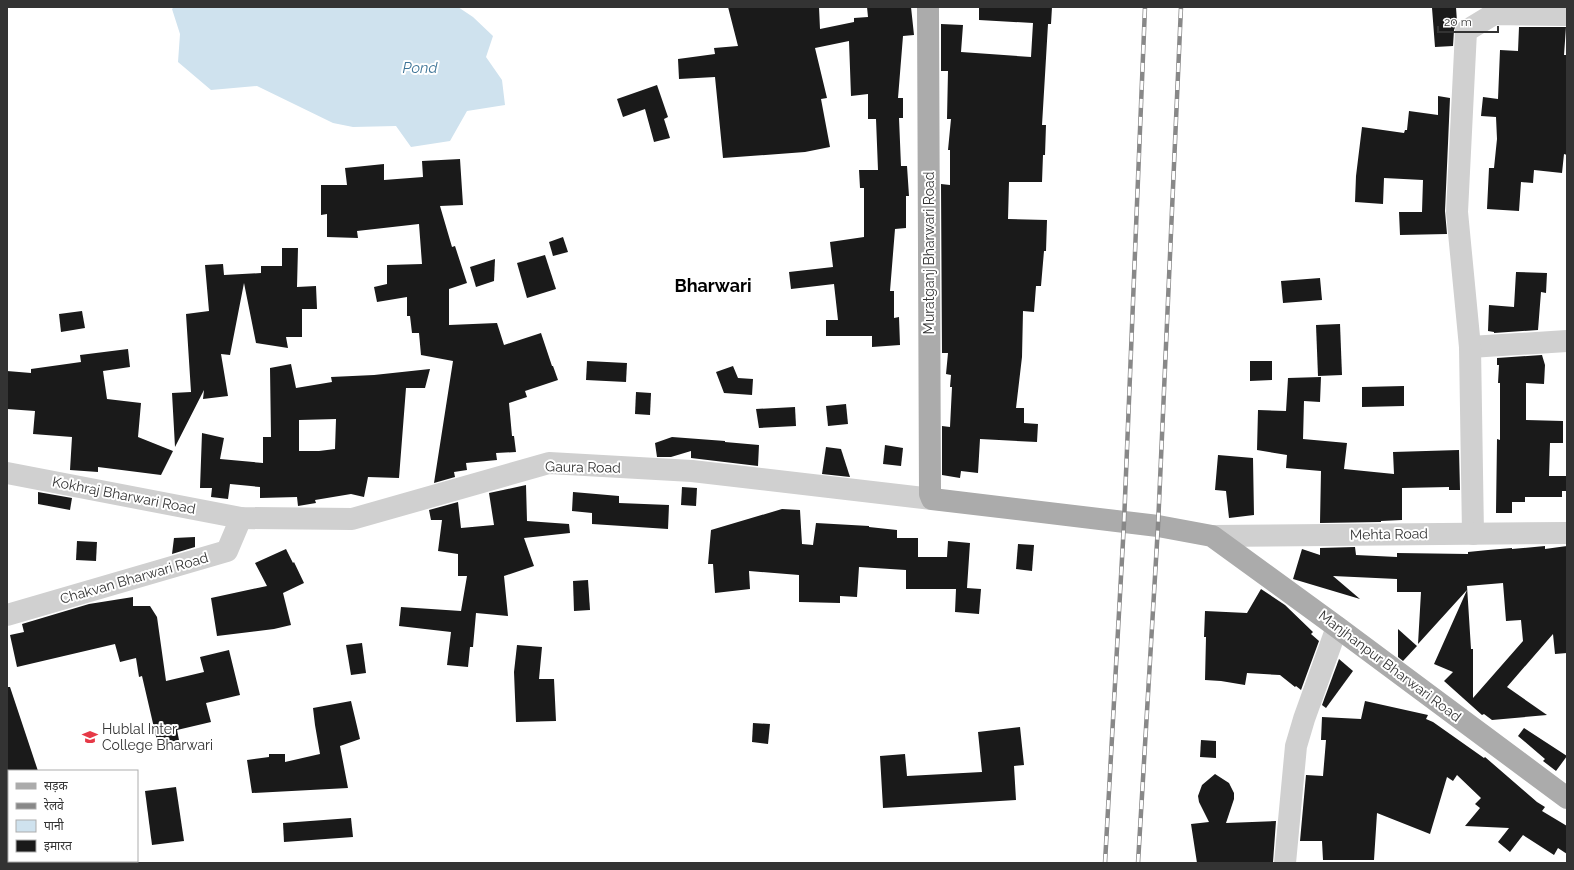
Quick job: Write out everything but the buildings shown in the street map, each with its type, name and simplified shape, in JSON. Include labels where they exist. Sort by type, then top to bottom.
[{"type":"main road","name":"Muratganj Bharwari Road","points":[[928,7],[930,494],[932,499]]},
{"type":"main road","points":[[932,499],[1158,526],[1212,536]]},
{"type":"main road","name":"Manjhanpur Bharwari Road","points":[[1212,536],[1567,798]]},
{"type":"street","points":[[1473,534],[1470,347],[1457,212],[1466,31],[1494,14],[1567,16]]},
{"type":"street","points":[[1470,347],[1567,341]]},
{"type":"street","name":"Gaura Road","points":[[241,518],[352,519],[549,463],[692,471],[932,499]]},
{"type":"street","name":"Kokhraj Bharwari Road","points":[[7,473],[241,518]]},
{"type":"street","name":"Chakvan Bharwari Road","points":[[7,616],[227,551],[241,518]]},
{"type":"street","name":"Mehta Road","points":[[1212,536],[1567,533]]},
{"type":"street","points":[[1285,863],[1296,746],[1304,719],[1337,627]]},
{"type":"water","name":"Pond","points":[[174,7],[458,7],[473,17],[493,36],[486,57],[502,80],[505,105],[467,111],[450,141],[411,147],[396,126],[353,127],[333,123],[257,86],[211,90],[178,62],[180,34],[172,9]]},
{"type":"railway","points":[[1105,863],[1124,523],[1145,7]]},
{"type":"railway","points":[[1138,863],[1158,526],[1181,7]]},
{"type":"place","name":"Hublal Inter College Bharwari","points":[[90,737]]},
{"type":"district","name":"Bharwari","points":[[713,286]]}]
